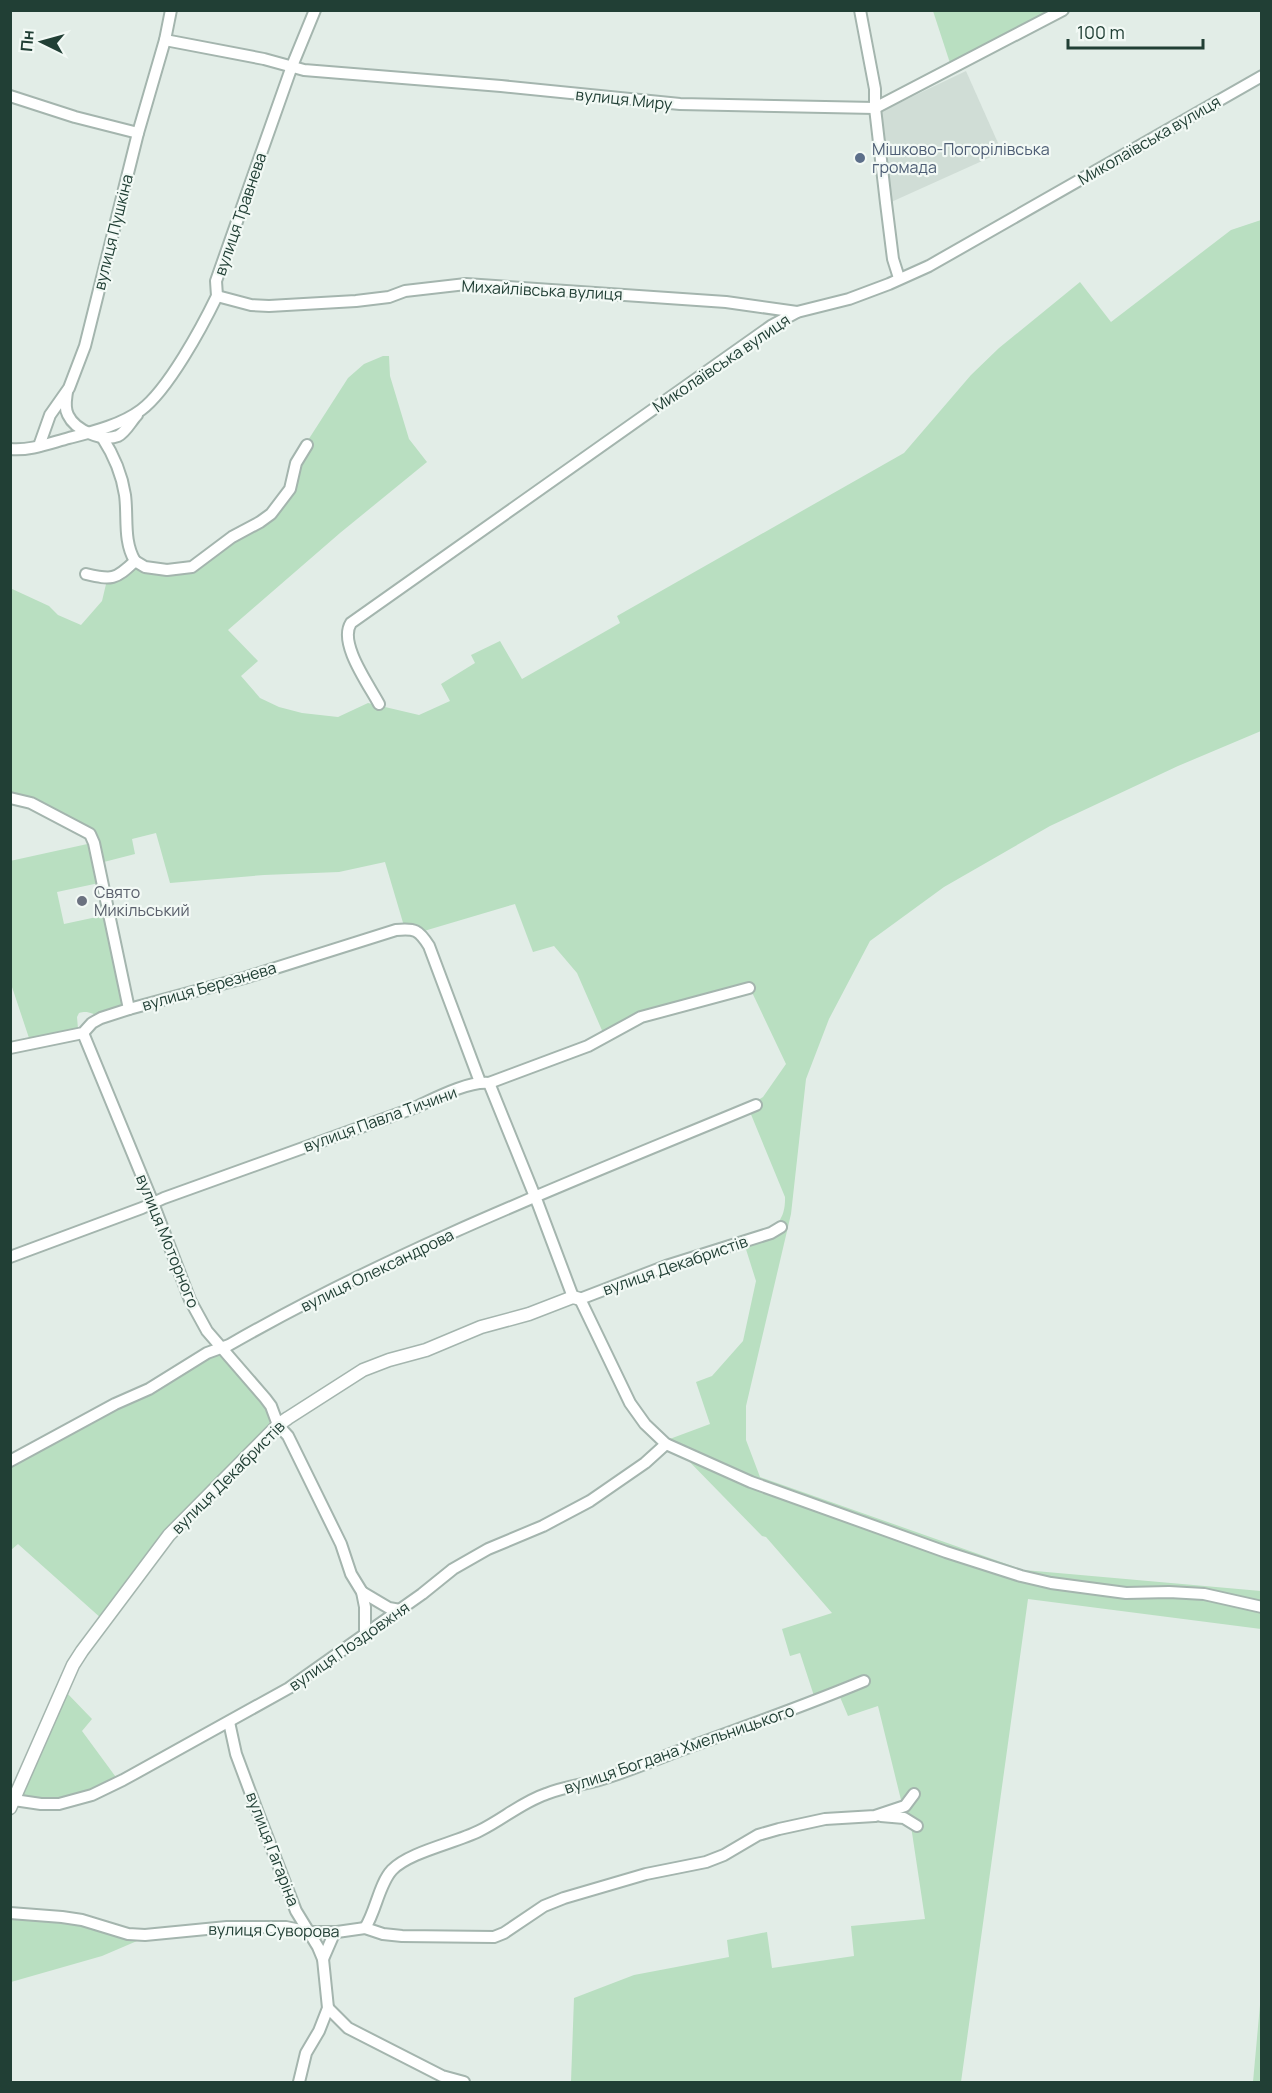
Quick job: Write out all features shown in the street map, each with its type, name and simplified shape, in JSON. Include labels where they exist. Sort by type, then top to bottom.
[{"type":"street","name":"вулиця Пушкіна","points":[[39,446],[50,415],[67,391],[85,346],[171,10]]},
{"type":"street","name":"вулиця Травнева","points":[[10,449],[21,450],[90,433],[139,412],[172,375],[217,296],[216,281],[292,66],[315,10]]},
{"type":"street","points":[[860,10],[875,89],[875,108],[893,259],[899,278]]},
{"type":"street","name":"вулиця Миру","points":[[165,40],[264,59],[304,70],[501,86],[680,104],[875,108],[1062,10]]},
{"type":"street","name":"Миколаївська вулиця","points":[[379,704],[349,648],[346,634],[351,623],[755,337],[797,312],[849,299],[930,266],[1262,76]]},
{"type":"street","points":[[10,96],[75,117],[138,133]]},
{"type":"street","name":"Михайлівська вулиця","points":[[217,296],[269,306],[356,301],[388,297],[405,291],[466,284],[726,302],[797,312]]},
{"type":"street","points":[[67,391],[65,407],[67,414],[79,427],[102,437],[122,433],[139,412]]},
{"type":"street","points":[[102,437],[110,450],[122,481],[125,493],[128,545],[135,561],[145,567],[167,570],[192,567],[232,537],[271,514],[290,489],[296,463],[307,445]]},
{"type":"street","points":[[86,574],[106,579],[116,577],[135,561]]},
{"type":"street","points":[[10,798],[31,803],[90,834],[94,843],[129,1009]]},
{"type":"street","name":"вулиця Березнева","points":[[10,1048],[83,1033],[92,1023],[129,1009],[244,978],[396,930],[411,928],[422,935],[429,946],[484,1083]]},
{"type":"street","name":"вулиця Павла Тичини","points":[[10,1257],[588,1046],[641,1017],[749,988]]},
{"type":"street","name":"вулиця Моторного","points":[[83,1033],[190,1300],[207,1331],[265,1398],[271,1406],[278,1425],[288,1436],[340,1544],[351,1574],[362,1592],[365,1607],[365,1635]]},
{"type":"street","points":[[484,1083],[577,1298],[630,1403],[645,1424],[666,1444],[751,1482],[1020,1576],[1051,1583],[1126,1593],[1204,1594],[1262,1607]]},
{"type":"street","name":"вулиця Олександрова","points":[[10,1461],[115,1404],[149,1389],[207,1353],[354,1278],[534,1196],[756,1105]]},
{"type":"street","name":"вулиця Декабристів","points":[[12,1804],[73,1665],[82,1652],[169,1535],[278,1425],[363,1370],[426,1350],[481,1327],[577,1298],[666,1266],[771,1233],[781,1227]]},
{"type":"street","name":"вулиця Поздовжня","points":[[12,1804],[59,1804],[92,1795],[229,1722],[289,1688],[400,1610],[453,1569],[469,1559],[543,1526],[590,1501],[645,1463],[666,1444]]},
{"type":"street","points":[[362,1592],[389,1608],[400,1610]]},
{"type":"street","name":"вулиця Богдана Хмельницького","points":[[365,1928],[372,1917],[387,1878],[392,1870],[408,1859],[477,1832],[506,1817],[530,1800],[547,1793],[618,1773],[748,1727],[864,1681]]},
{"type":"street","name":"вулиця Гагаріна","points":[[229,1722],[236,1754],[296,1911],[310,1932],[323,1959],[328,2008],[319,2031],[306,2053],[299,2082]]},
{"type":"street","name":"вулиця Суворова","points":[[875,1816],[905,1806],[914,1794]]},
{"type":"street","name":"вулиця Суворова","points":[[10,1913],[82,1920],[128,1934],[145,1935],[227,1927],[286,1927],[310,1932],[337,1932],[365,1928],[383,1934],[402,1936],[494,1937],[554,1902],[646,1874],[706,1862],[735,1849],[758,1835],[825,1819],[875,1816],[904,1818],[917,1826]]},
{"type":"street","points":[[323,1959],[337,1932]]},
{"type":"street","points":[[328,2008],[348,2028],[442,2076],[464,2082]]},
{"type":"shaded area","points":[[966,71],[1002,152],[889,203],[880,116],[882,111]]},
{"type":"green space","points":[[1044,10],[1045,14],[950,63],[933,11]]},
{"type":"green space","points":[[1261,220],[1261,731],[1178,766],[1050,826],[944,887],[870,941],[829,1019],[806,1079],[791,1214],[746,1406],[746,1440],[760,1477],[1024,1570],[1261,1591],[1261,1604],[1139,1592],[1028,1576],[753,1480],[667,1440],[710,1424],[696,1382],[712,1376],[743,1341],[756,1281],[744,1243],[774,1227],[779,1222],[784,1207],[785,1197],[750,1112],[755,1102],[763,1097],[786,1064],[749,986],[604,1035],[577,973],[554,946],[533,952],[515,904],[424,931],[404,926],[385,862],[339,872],[264,875],[170,883],[156,833],[132,839],[135,854],[100,863],[96,843],[11,793],[10,588],[49,606],[58,615],[81,625],[102,601],[107,580],[141,563],[182,567],[260,521],[281,500],[294,462],[348,378],[364,364],[383,356],[389,356],[390,376],[409,439],[427,462],[340,533],[228,630],[258,661],[241,676],[260,698],[279,707],[302,713],[338,717],[368,703],[419,715],[450,701],[441,684],[475,663],[471,655],[500,641],[522,679],[620,623],[617,616],[904,453],[971,375],[999,348],[1080,282],[1111,322],[1231,230]]},
{"type":"green space","points":[[92,843],[99,883],[57,892],[64,924],[106,915],[124,1007],[100,1016],[87,1012],[79,1013],[78,1029],[30,1041],[11,984],[10,861]]},
{"type":"green space","points":[[221,1353],[263,1399],[271,1416],[268,1430],[102,1619],[18,1544],[11,1550],[11,1463],[209,1354]]},
{"type":"green space","points":[[681,1453],[1020,1578],[1203,1596],[1261,1609],[1261,1629],[1028,1599],[961,2082],[571,2082],[574,1998],[634,1975],[729,1957],[727,1940],[767,1932],[772,1968],[854,1956],[851,1926],[925,1919],[911,1826],[904,1821],[874,1818],[902,1804],[878,1706],[848,1716],[837,1690],[815,1699],[800,1653],[790,1656],[782,1629],[832,1613],[766,1537],[762,1536]]},
{"type":"green space","points":[[65,1691],[92,1719],[82,1731],[118,1780],[59,1802],[20,1797]]},
{"type":"green space","points":[[11,1915],[63,1919],[144,1938],[102,1956],[11,1982]]},
{"type":"green space","points":[[1261,1994],[1261,2082],[1253,2082]]},
{"type":"place","name":"Мішково-Погорілівська громада","points":[[860,158]]},
{"type":"place","name":"Свято Микільський","points":[[82,901]]}]
